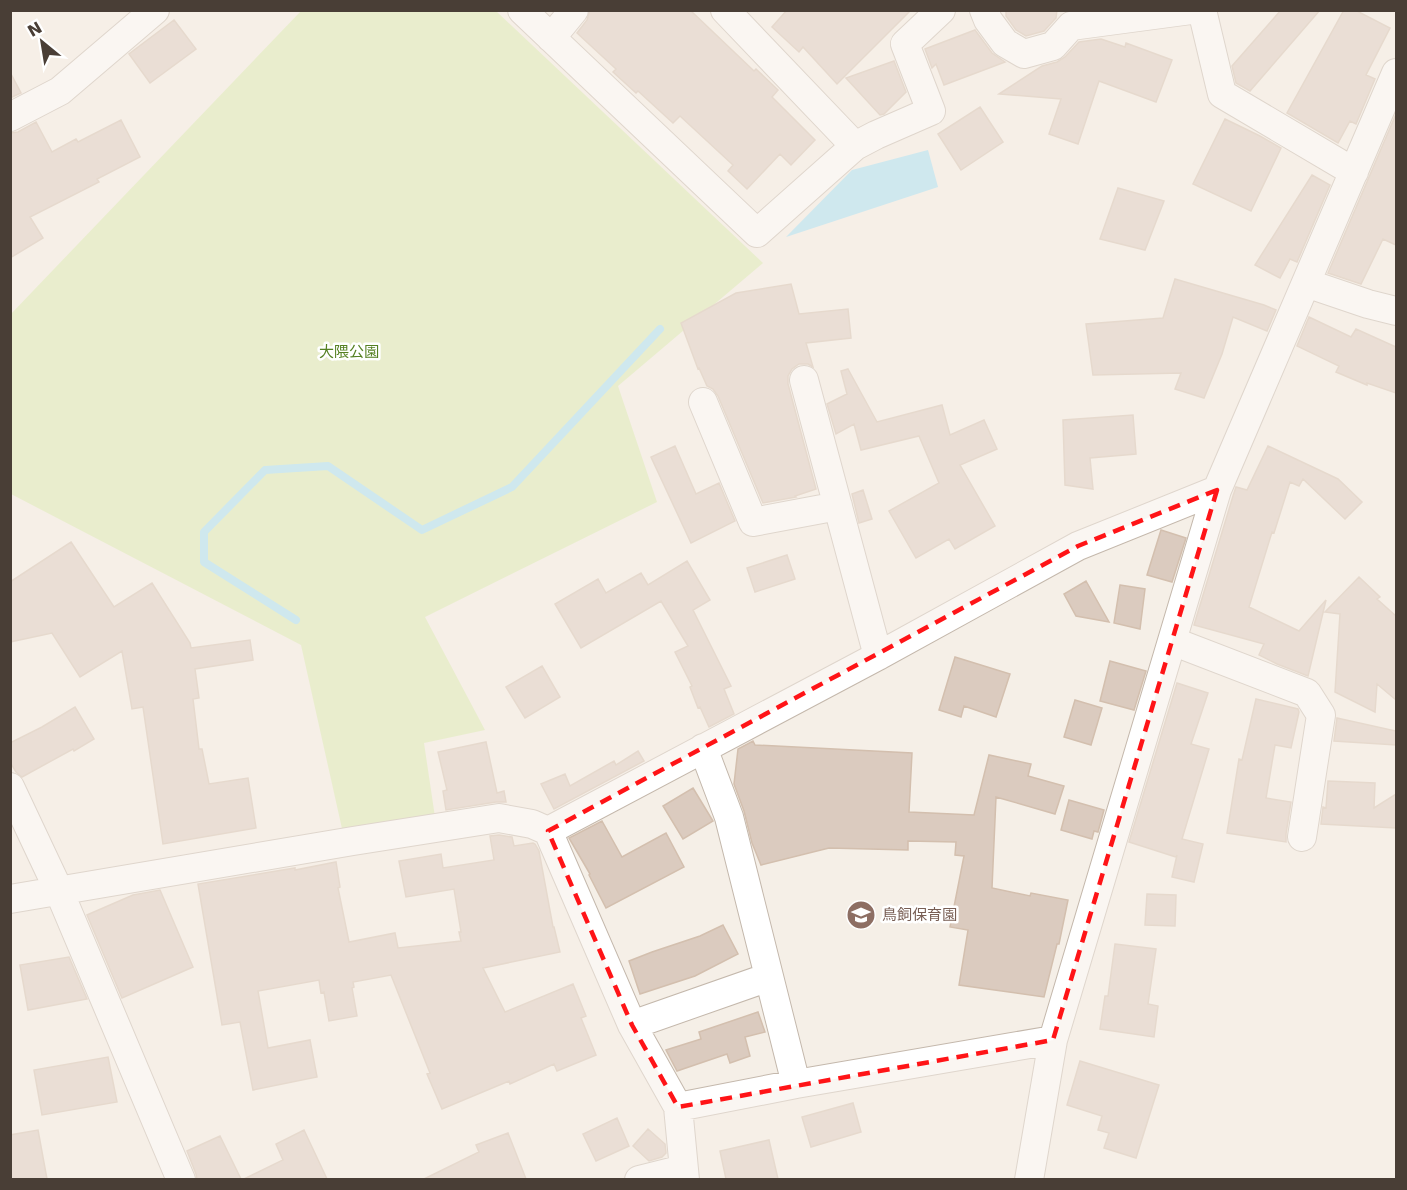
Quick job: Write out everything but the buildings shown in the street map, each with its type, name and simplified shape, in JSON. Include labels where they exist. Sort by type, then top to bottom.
[{"type":"street","points":[[10,117],[60,91],[155,10]]},
{"type":"street","points":[[522,10],[757,233],[855,147],[876,135],[931,111],[905,44],[942,10]]},
{"type":"street","points":[[551,38],[574,10]]},
{"type":"street","points":[[984,10],[988,20],[1005,43],[1024,54],[1053,46],[1071,26],[1191,10]]},
{"type":"street","points":[[1202,10],[1222,94],[1354,172]]},
{"type":"street","points":[[739,15],[855,147]]},
{"type":"street","points":[[1029,1179],[1053,1040],[1217,490],[1396,73]]},
{"type":"street","points":[[1306,283],[1396,311]]},
{"type":"street","points":[[804,380],[878,656]]},
{"type":"street","points":[[703,402],[753,522],[838,506]]},
{"type":"street","points":[[548,831],[878,656],[1078,546],[1217,490]]},
{"type":"street","points":[[1172,641],[1307,693],[1321,715],[1302,837]]},
{"type":"street","points":[[704,748],[729,817],[796,1084]]},
{"type":"street","points":[[10,787],[59,891],[175,1179]]},
{"type":"street","points":[[10,899],[499,818],[532,824],[548,831],[632,1025],[678,1107],[684,1174],[639,1179]]},
{"type":"street","points":[[632,1025],[769,977]]},
{"type":"street","points":[[678,1107],[796,1084],[1053,1040]]},
{"type":"highlighted area","points":[[1217,490],[1053,1040],[678,1107],[632,1025],[548,831],[1078,546]]},
{"type":"green space","name":"大隈公園","points":[[301,11],[496,11],[763,263],[618,386],[657,502],[425,617],[485,730],[424,743],[435,817],[343,833],[301,645],[11,494],[10,315]]},
{"type":"water","points":[[928,150],[938,187],[786,237],[852,170]]},
{"type":"waterway","points":[[296,620],[204,562],[204,532],[265,470],[328,466],[422,530],[512,487],[660,329]]},
{"type":"place","name":"鳥飼保育園","points":[[861,915]]}]
